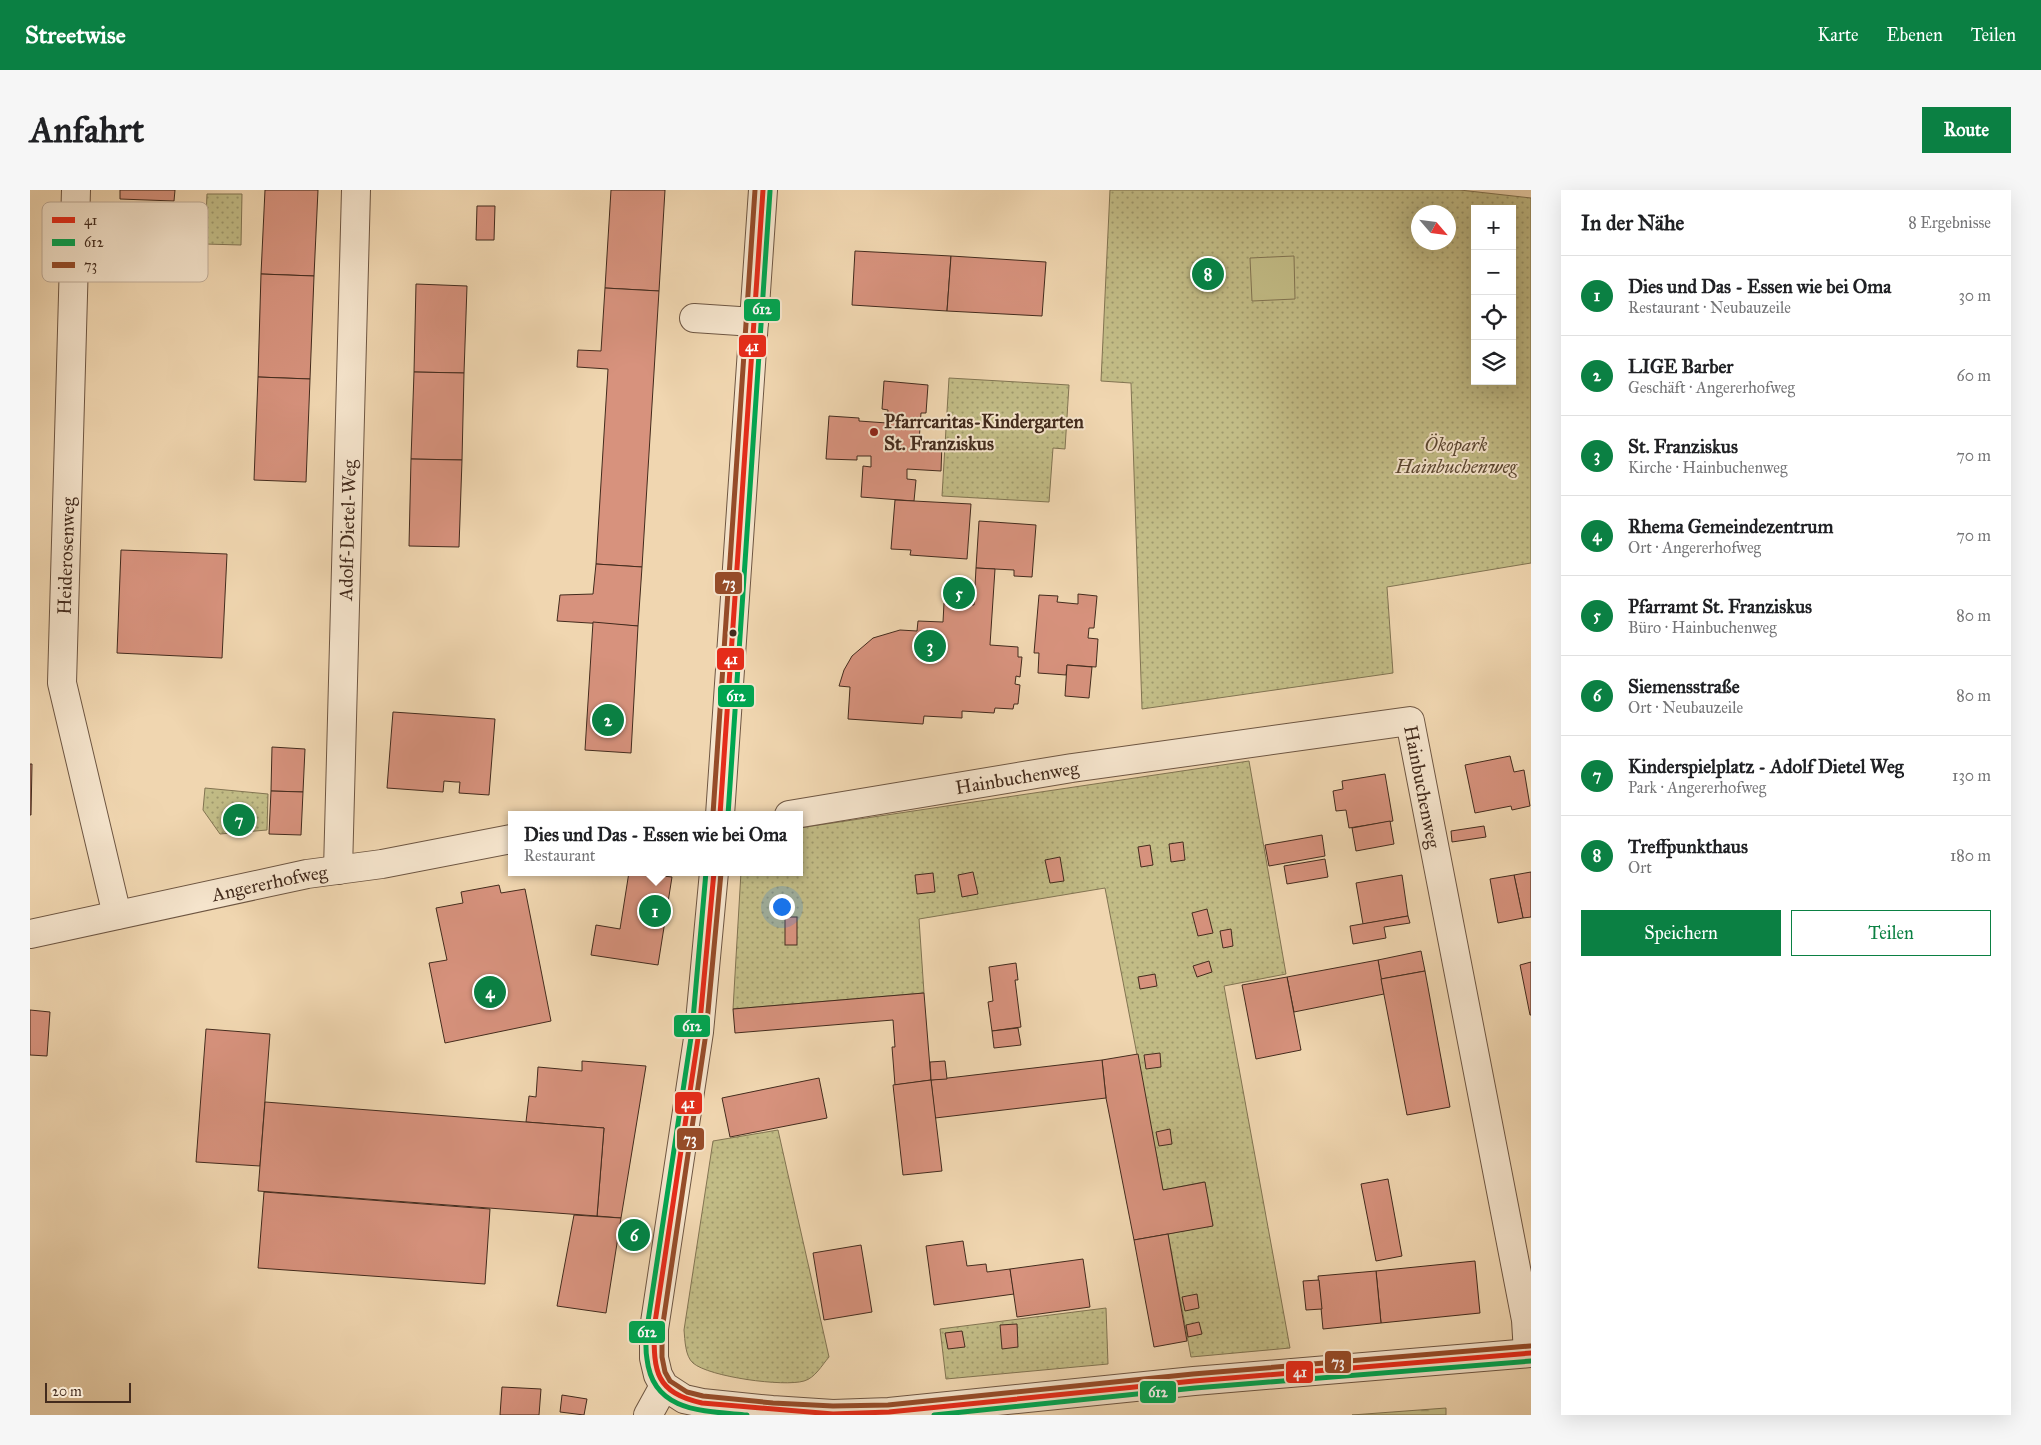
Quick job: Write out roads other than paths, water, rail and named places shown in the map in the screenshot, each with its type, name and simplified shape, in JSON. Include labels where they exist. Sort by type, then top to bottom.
[{"type":"street","name":"Adolf-Dietel-Weg","points":[[338,870],[356,190]]},
{"type":"street","points":[[720,811],[763,190]]},
{"type":"street","name":"Heiderosenweg","points":[[73,282],[62,683],[117,915]]},
{"type":"street","points":[[694,318],[754,322]]},
{"type":"street","name":"Hainbuchenweg","points":[[803,813],[1072,768],[1410,721],[1526,1320],[1530,1353]]},
{"type":"street","name":"Angererhofweg","points":[[30,934],[307,874],[382,864],[508,840]]},
{"type":"street","points":[[714,876],[699,1032],[654,1329],[654,1358],[658,1375],[664,1386],[684,1399],[713,1404],[833,1414],[890,1413],[1194,1381],[1530,1353]]},
{"type":"street","points":[[648,1415],[664,1386]]},
{"type":"place","name":"Treffpunkthaus","points":[[1208,274]]},
{"type":"place","name":"Pfarrcaritas-Kindergarten St. Franziskus","points":[[874,432]]},
{"type":"place","name":"Pfarramt St. Franziskus","points":[[959,593]]},
{"type":"place","name":"St. Franziskus","points":[[930,646]]},
{"type":"place","name":"LIGE Barber","points":[[608,720]]},
{"type":"place","name":"Kinderspielplatz - Adolf Dietel Weg","points":[[239,820]]},
{"type":"place","name":"Dies und Das - Essen wie bei Oma","points":[[655,911]]},
{"type":"place","name":"Rhema Gemeindezentrum","points":[[490,992]]},
{"type":"place","name":"Siemensstraße","points":[[634,1235]]},
{"type":"park label","name":"Ökopark Hainbuchenweg","points":[[1456,455]]}]
